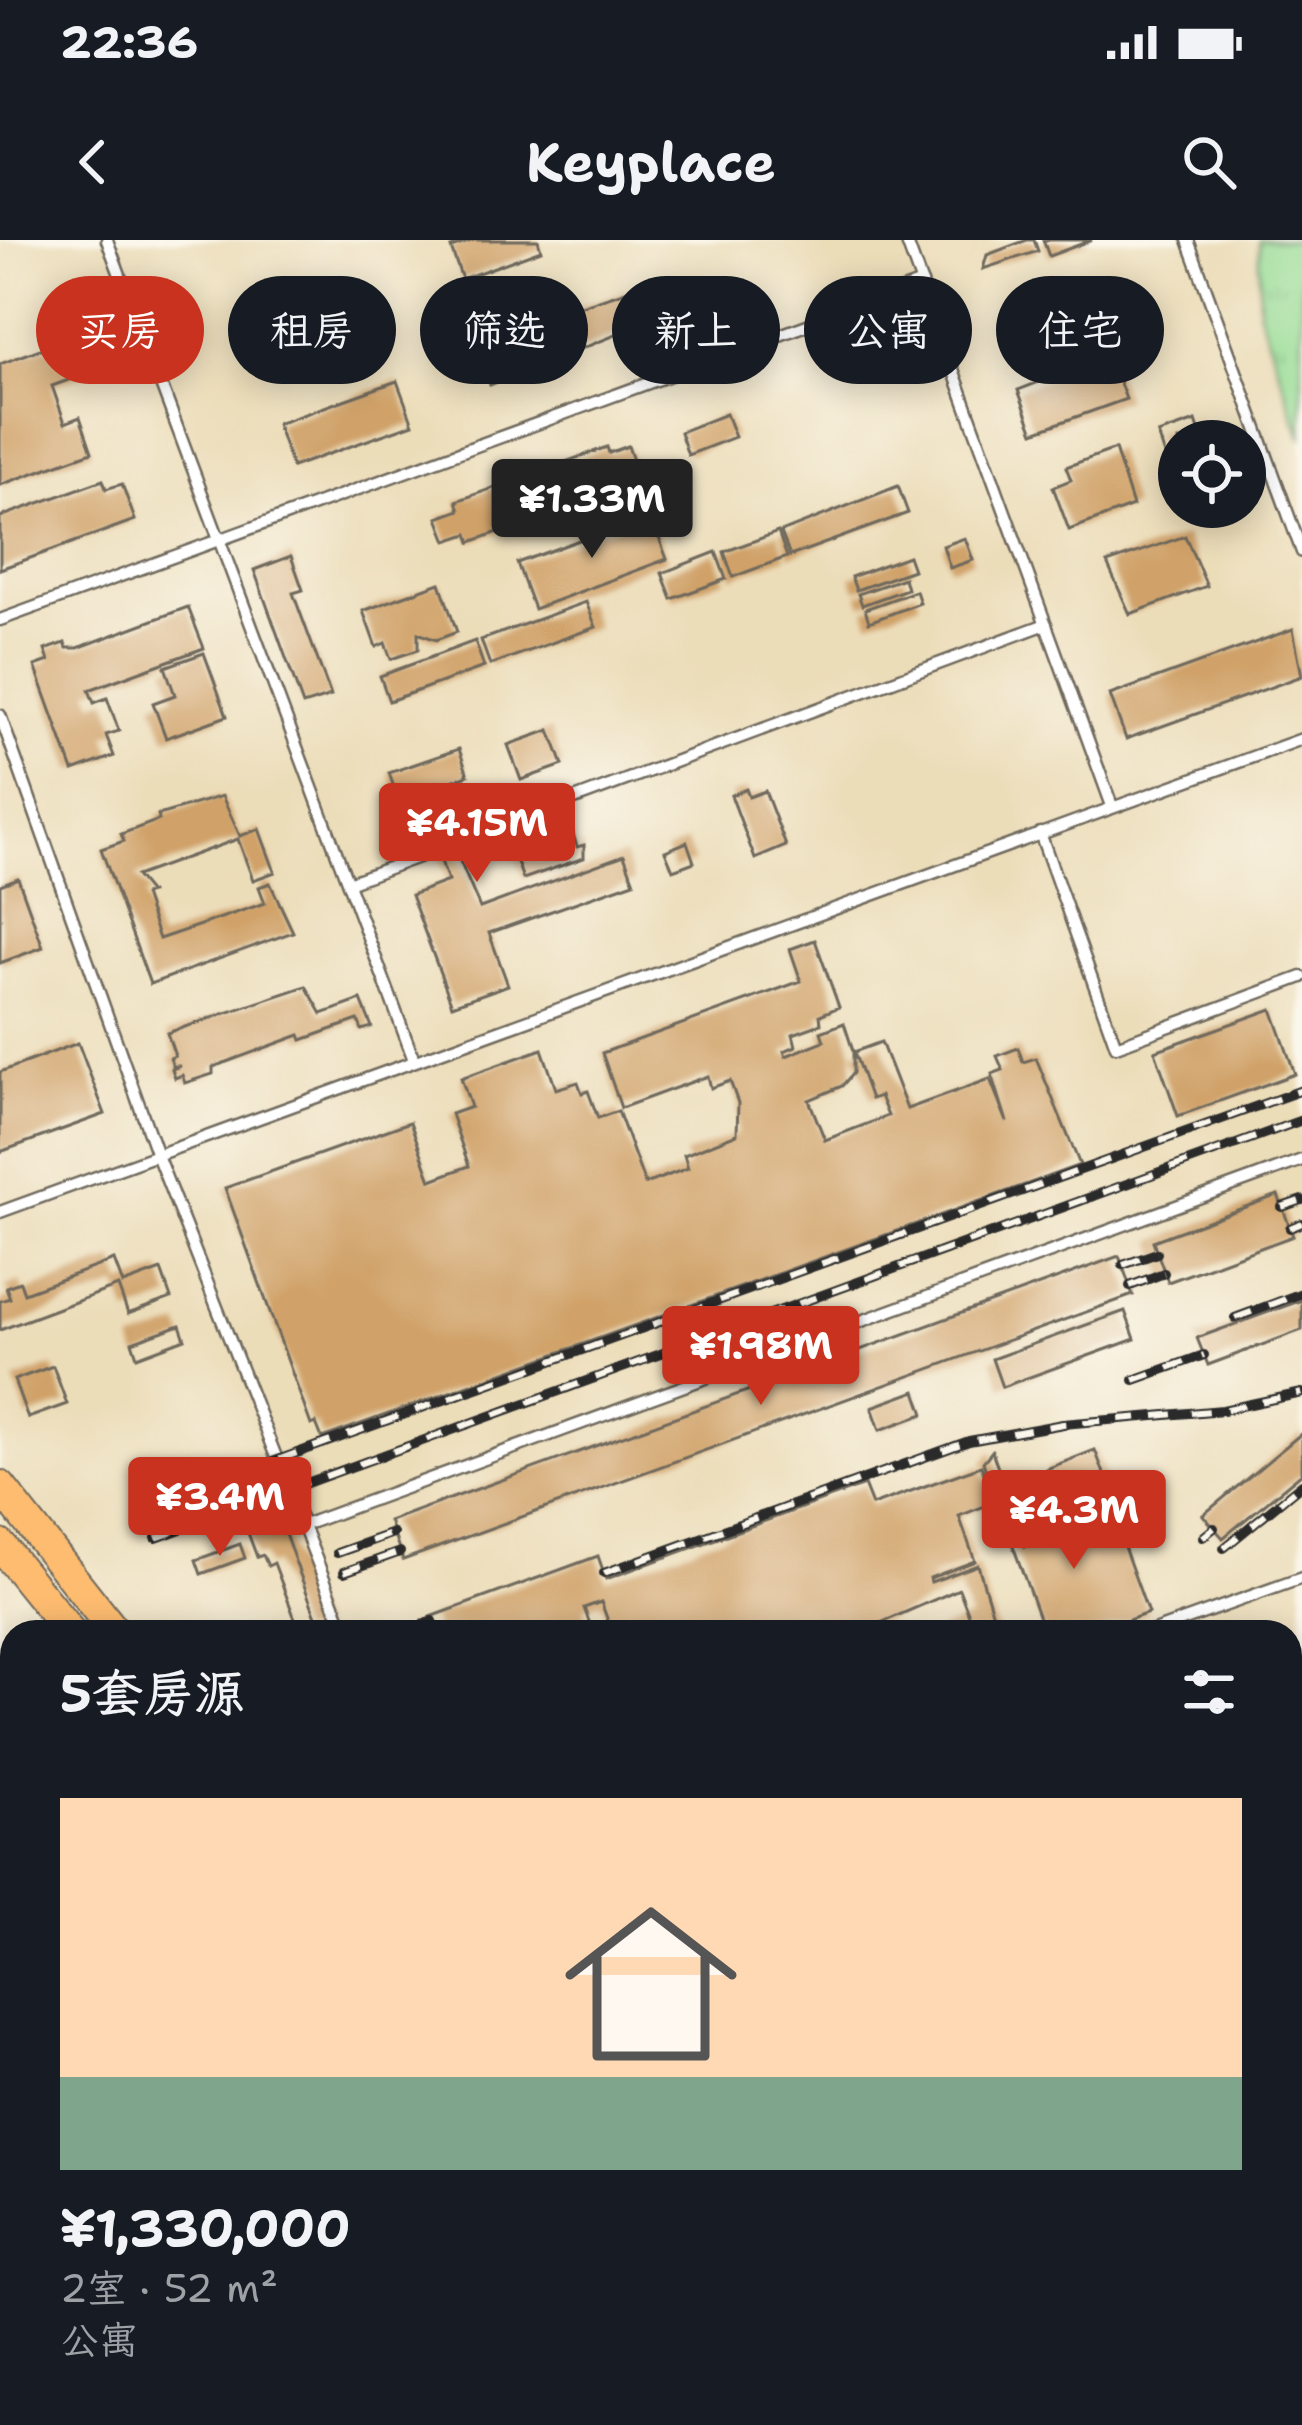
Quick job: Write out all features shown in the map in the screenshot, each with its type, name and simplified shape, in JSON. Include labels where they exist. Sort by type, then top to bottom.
[{"type":"main road","points":[[0,1486],[106,1620]]},
{"type":"main road","points":[[0,1545],[60,1620]]},
{"type":"lane","points":[[107,240],[414,1060]]},
{"type":"lane","points":[[906,240],[919,276]]},
{"type":"lane","points":[[1188,240],[1302,552]]},
{"type":"lane","points":[[0,620],[804,327]]},
{"type":"lane","points":[[958,384],[1112,806]]},
{"type":"lane","points":[[348,884],[1046,624]]},
{"type":"lane","points":[[0,716],[157,1155],[339,1620]]},
{"type":"lane","points":[[0,1212],[1302,739]]},
{"type":"lane","points":[[1040,833],[1116,1046],[1302,977]]},
{"type":"lane","points":[[301,1526],[1302,1160]]},
{"type":"lane","points":[[1184,1620],[1302,1578]]},
{"type":"green space","points":[[1259,240],[1302,240],[1302,439],[1259,312]]},
{"type":"building","points":[[474,240],[538,240],[541,250],[461,276],[451,248]]},
{"type":"building","points":[[1034,240],[1038,251],[983,269],[987,255]]},
{"type":"building","points":[[1043,240],[1092,240],[1049,256]]},
{"type":"building","points":[[612,296],[612,337],[588,346],[588,304]]},
{"type":"building","points":[[36,351],[36,384],[58,384],[52,386],[65,423],[80,417],[92,452],[0,485],[0,364]]},
{"type":"building","points":[[396,381],[413,424],[292,467],[277,424]]},
{"type":"building","points":[[1034,384],[1120,384],[1126,399],[1034,432],[1018,390]]},
{"type":"building","points":[[726,414],[735,437],[688,455],[680,432]]},
{"type":"building","points":[[628,446],[638,475],[620,482],[621,487],[471,542],[468,534],[447,541],[438,518],[460,510],[457,501],[607,447],[609,453]]},
{"type":"building","points":[[1115,449],[1133,506],[1069,530],[1053,487],[1071,480],[1066,467]]},
{"type":"building","points":[[103,480],[106,489],[122,484],[135,520],[0,569],[0,517]]},
{"type":"building","points":[[898,486],[908,513],[790,556],[781,532]]},
{"type":"building","points":[[650,514],[667,559],[534,609],[517,563]]},
{"type":"building","points":[[778,532],[787,557],[733,577],[724,552]]},
{"type":"building","points":[[1185,536],[1207,586],[1130,614],[1107,563]]},
{"type":"building","points":[[965,538],[973,560],[950,568],[943,546]]},
{"type":"building","points":[[716,552],[726,579],[672,599],[662,573]]},
{"type":"building","points":[[291,556],[303,590],[293,593],[331,696],[303,705],[254,570]]},
{"type":"building","points":[[908,556],[913,570],[856,590],[851,577]]},
{"type":"building","points":[[904,578],[907,589],[862,605],[858,594]]},
{"type":"building","points":[[440,583],[457,632],[436,640],[418,633],[418,650],[391,659],[385,643],[376,647],[363,611]]},
{"type":"building","points":[[916,591],[920,603],[869,622],[865,609]]},
{"type":"building","points":[[586,602],[596,627],[490,665],[481,640]]},
{"type":"building","points":[[188,607],[204,648],[89,690],[94,703],[107,698],[119,731],[106,735],[114,756],[73,771],[35,666],[49,661],[45,650],[65,643],[67,648],[78,648]]},
{"type":"building","points":[[1293,629],[1302,676],[1126,739],[1110,695]]},
{"type":"building","points":[[475,641],[484,667],[389,701],[380,676]]},
{"type":"building","points":[[204,653],[227,716],[166,738],[153,703],[175,695],[165,667]]},
{"type":"building","points":[[550,730],[563,765],[521,780],[508,745]]},
{"type":"building","points":[[459,749],[468,775],[441,785],[443,793],[471,784],[476,798],[448,813],[452,824],[445,826],[480,908],[624,855],[634,882],[489,933],[508,985],[452,1005],[411,895],[448,881],[430,830],[411,837],[401,808],[419,802],[416,793],[398,799],[389,773]]},
{"type":"building","points":[[746,789],[749,797],[765,791],[786,846],[755,859],[731,795]]},
{"type":"building","points":[[222,796],[240,836],[259,829],[275,872],[253,880],[238,839],[136,876],[150,893],[144,895],[159,939],[265,903],[259,887],[270,883],[293,932],[150,984],[101,849],[124,841],[121,834],[159,820],[158,815]]},
{"type":"building","points":[[572,830],[577,847],[584,845],[584,858],[523,879],[512,848]]},
{"type":"building","points":[[687,842],[694,862],[673,870],[665,851]]},
{"type":"building","points":[[18,878],[43,947],[0,963],[0,885]]},
{"type":"building","points":[[815,940],[839,1007],[820,1015],[821,1024],[793,1034],[796,1046],[784,1051],[786,1056],[824,1041],[821,1032],[844,1023],[853,1051],[853,1073],[842,1086],[809,1100],[825,1140],[888,1116],[880,1096],[871,1099],[854,1052],[881,1042],[907,1109],[990,1079],[1007,1122],[992,1074],[1003,1070],[997,1056],[1018,1048],[1023,1062],[1036,1058],[1080,1165],[322,1438],[316,1423],[311,1425],[225,1188],[410,1122],[431,1180],[469,1166],[451,1114],[471,1107],[461,1078],[542,1049],[556,1089],[578,1082],[582,1093],[588,1091],[598,1118],[618,1111],[645,1184],[688,1168],[684,1155],[737,1134],[738,1103],[730,1081],[711,1088],[708,1076],[621,1108],[602,1053],[801,981],[790,949]]},
{"type":"building","points":[[306,986],[322,1014],[361,1000],[372,1027],[362,1030],[358,1020],[302,1040],[300,1035],[213,1067],[213,1074],[185,1083],[182,1075],[175,1078],[172,1069],[180,1066],[173,1066],[170,1058],[175,1056],[167,1033]]},
{"type":"building","points":[[1272,1009],[1295,1074],[1178,1116],[1155,1051]]},
{"type":"building","points":[[78,1043],[105,1114],[0,1152],[0,1072]]},
{"type":"building","points":[[1278,1195],[1293,1236],[1168,1282],[1153,1241]]},
{"type":"building","points":[[1119,1256],[1133,1295],[403,1560],[389,1521]]},
{"type":"building","points":[[114,1260],[123,1284],[161,1270],[171,1298],[128,1314],[118,1286],[0,1330],[0,1301],[10,1298],[6,1287],[20,1282],[24,1293]]},
{"type":"building","points":[[1302,1300],[1302,1330],[1208,1365],[1197,1338]]},
{"type":"building","points":[[1125,1311],[1135,1339],[1002,1387],[992,1359]]},
{"type":"building","points":[[180,1325],[185,1339],[137,1357],[132,1342]]},
{"type":"building","points":[[53,1366],[67,1404],[28,1418],[14,1380]]},
{"type":"building","points":[[916,1391],[924,1414],[880,1430],[872,1407]]},
{"type":"building","points":[[1302,1433],[1302,1473],[1223,1538],[1203,1515]]},
{"type":"building","points":[[1095,1450],[1107,1481],[1057,1499],[1046,1469]]},
{"type":"building","points":[[992,1451],[1025,1546],[1112,1514],[1148,1613],[1129,1620],[1040,1620],[983,1462]]},
{"type":"building","points":[[981,1466],[995,1502],[959,1516],[975,1561],[930,1578],[931,1582],[978,1565],[994,1620],[965,1620],[970,1618],[959,1589],[888,1620],[608,1620],[601,1602],[584,1608],[588,1620],[431,1617],[598,1556],[606,1579],[864,1485],[872,1505]]},
{"type":"building","points":[[280,1521],[317,1620],[295,1620],[274,1563],[268,1566],[263,1555],[257,1557],[248,1533]]},
{"type":"building","points":[[240,1544],[245,1558],[201,1574],[196,1560]]},
{"type":"railway","points":[[178,1496],[1302,1090]]},
{"type":"railway","points":[[156,1538],[1302,1120]]},
{"type":"railway","points":[[1282,1207],[1302,1200]]},
{"type":"railway","points":[[1290,1228],[1302,1223]]},
{"type":"railway","points":[[1123,1265],[1157,1253]]},
{"type":"railway","points":[[1130,1286],[1164,1273]]},
{"type":"railway","points":[[1235,1318],[1302,1293]]},
{"type":"railway","points":[[1134,1380],[1204,1355]]},
{"type":"railway","points":[[604,1573],[969,1441],[1063,1424],[1223,1410],[1302,1393]]},
{"type":"railway","points":[[1224,1548],[1302,1484]]},
{"type":"railway","points":[[1203,1537],[1214,1528]]},
{"type":"railway","points":[[337,1553],[393,1533]]},
{"type":"railway","points":[[344,1572],[400,1552]]}]
